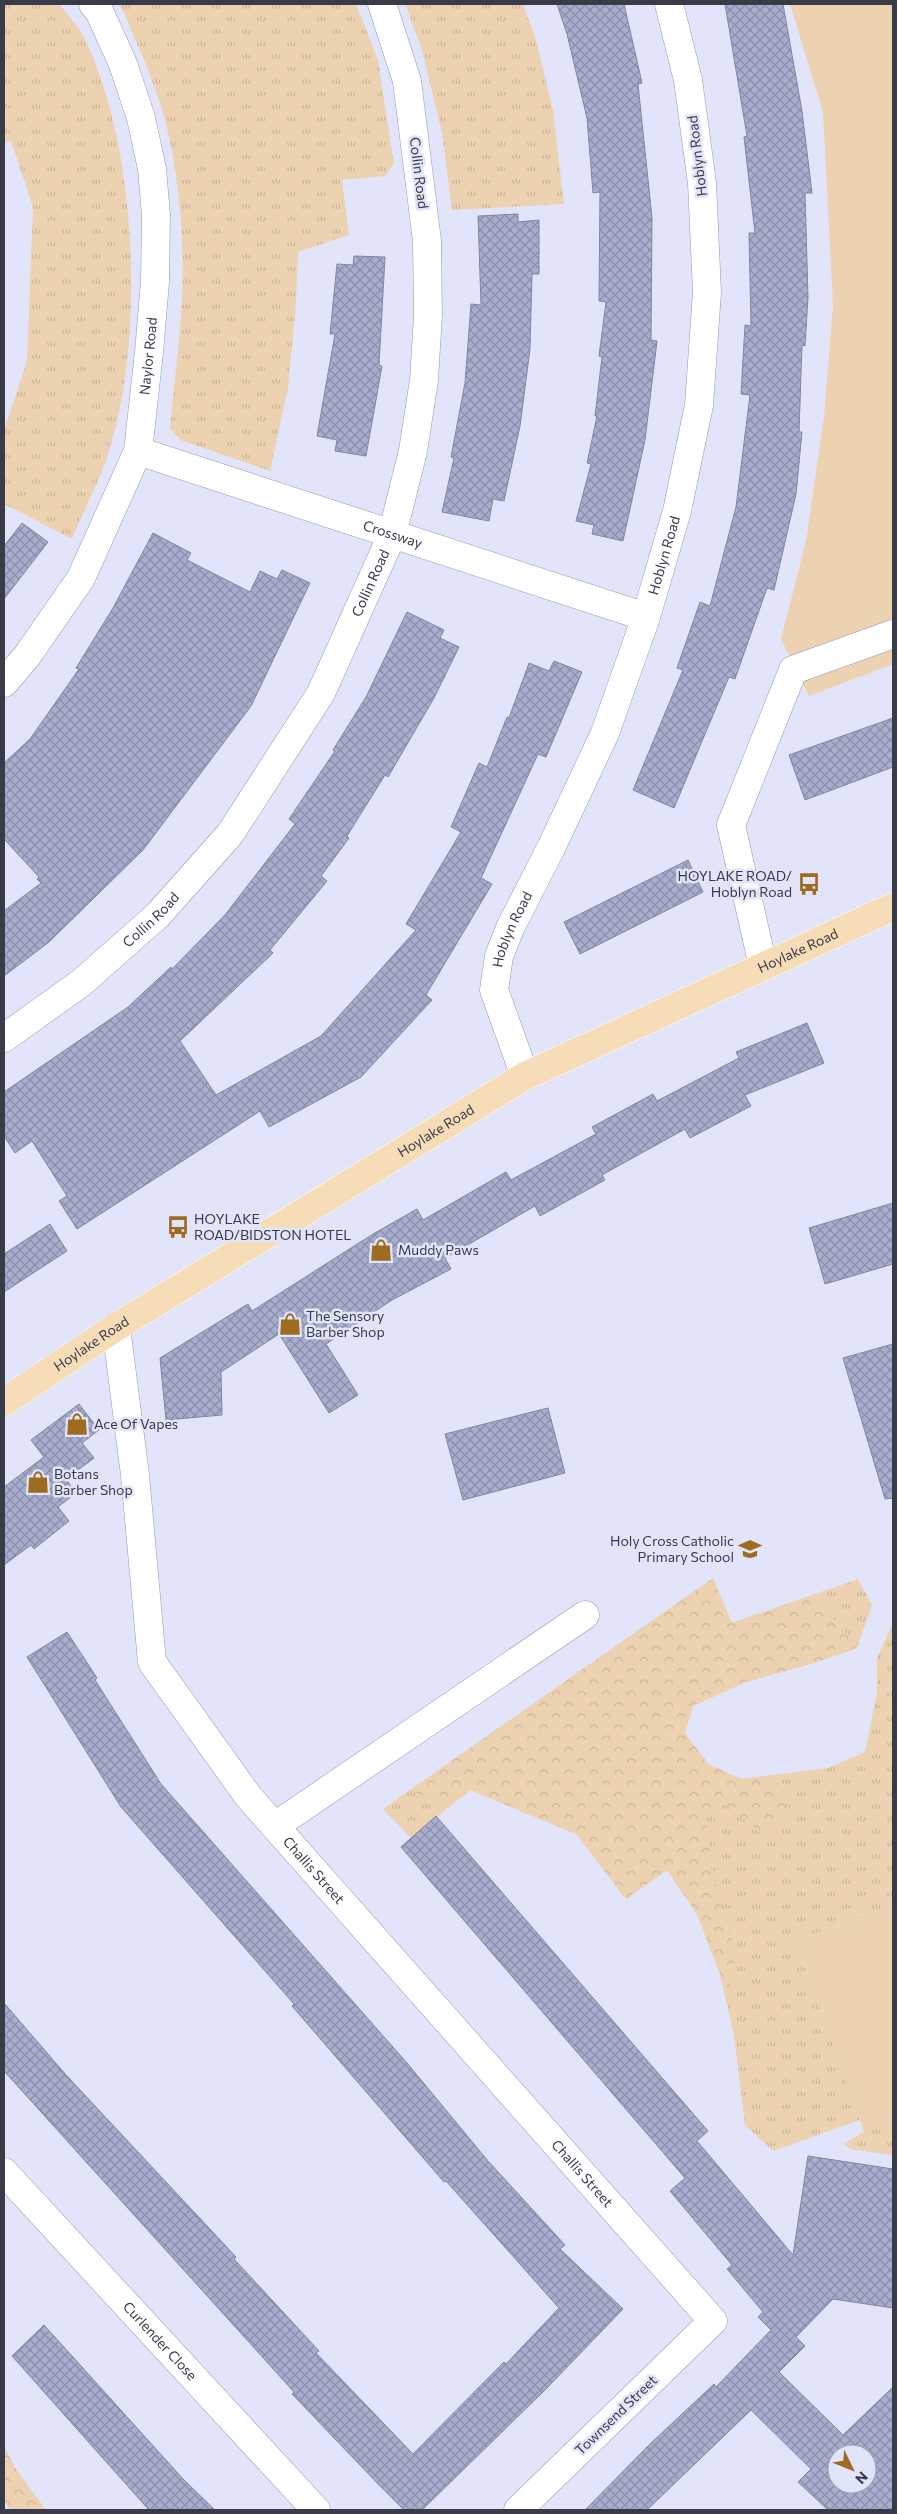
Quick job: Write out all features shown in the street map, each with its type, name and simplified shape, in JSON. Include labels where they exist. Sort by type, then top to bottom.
[{"type":"main road","name":"Hoylake Road","points":[[4,1402],[116,1327],[525,1076],[893,907]]},
{"type":"street","name":"Naylor Road","points":[[4,683],[27,656],[81,578],[138,451],[150,352],[155,282],[156,215],[152,169],[141,118],[123,64],[100,13],[93,4]]},
{"type":"street","name":"Collin Road","points":[[4,1038],[81,983],[158,914],[230,834],[321,693],[392,535],[413,451],[424,380],[428,315],[427,250],[407,80],[382,4]]},
{"type":"street","name":"Hoblyn Road","points":[[525,1076],[494,990],[499,956],[511,926],[551,848],[605,733],[646,617],[677,511],[699,405],[707,292],[702,183],[688,80],[669,4]]},
{"type":"street","name":"Crossway","points":[[138,451],[646,617]]},
{"type":"street","points":[[763,966],[731,825],[794,670],[893,634]]},
{"type":"street","name":"Challis Street","points":[[116,1327],[135,1475],[152,1662],[248,1796],[713,2321]]},
{"type":"street","points":[[275,1826],[586,1615]]},
{"type":"street","name":"Curlender Close","points":[[4,2172],[316,2510]]},
{"type":"street","name":"Townsend Street","points":[[518,2510],[713,2321]]},
{"type":"green space","points":[[4,4],[59,4],[76,24],[84,37],[102,81],[115,131],[125,185],[130,240],[131,296],[128,351],[121,402],[106,460],[72,539],[4,504],[4,431],[27,361],[33,207],[11,141],[4,143]]},
{"type":"green space","points":[[118,4],[356,4],[378,60],[394,164],[385,176],[342,180],[349,235],[298,252],[296,303],[288,388],[270,471],[180,440],[170,428],[182,303],[183,277],[179,197],[171,145],[161,106],[141,52],[124,13]]},
{"type":"green space","points":[[405,4],[523,4],[536,40],[553,110],[564,204],[452,210],[442,133],[422,50]]},
{"type":"green space","points":[[790,4],[893,4],[893,664],[809,696],[781,639],[806,541],[824,416],[833,306],[823,112]]},
{"type":"green space","points":[[713,1578],[732,1623],[858,1579],[872,1605],[857,1648],[814,1663],[746,1682],[693,1706],[685,1733],[708,1764],[741,1779],[828,1768],[865,1752],[877,1692],[877,1658],[893,1623],[893,1906],[796,1941],[860,2120],[773,2151],[745,2125],[734,2035],[720,1974],[697,1914],[667,1870],[626,1899],[576,1834],[470,1790],[411,1838],[383,1809]]},
{"type":"green space","points":[[713,1578],[732,1623],[814,1595],[857,1648],[814,1663],[746,1682],[693,1706],[685,1733],[708,1764],[741,1779],[775,1775],[790,1817],[765,1837],[718,1799],[706,1820],[712,1872],[736,1953],[726,2001],[720,1974],[697,1914],[667,1870],[626,1899],[576,1834],[470,1790],[449,1807],[410,1790]]},
{"type":"green space","points":[[893,1906],[893,2122],[864,2132],[796,1941]]},
{"type":"green space","points":[[893,2122],[893,2155],[850,2149],[844,2144],[864,2132]]},
{"type":"green space","points":[[4,2446],[14,2466],[46,2510],[10,2510],[4,2500]]},
{"type":"building","points":[[557,4],[624,4],[642,83],[638,84],[652,218],[651,340],[657,341],[645,440],[623,541],[592,534],[594,525],[576,521],[591,464],[587,463],[597,416],[595,416],[602,357],[599,356],[606,302],[599,301],[600,192],[593,193],[587,118],[567,34]]},
{"type":"building","points":[[725,4],[783,4],[802,111],[812,193],[805,193],[808,297],[805,346],[802,345],[799,432],[802,432],[796,494],[774,590],[767,588],[735,679],[729,677],[674,808],[633,790],[683,670],[677,668],[700,602],[710,606],[736,507],[750,395],[741,394],[745,325],[751,326],[749,233],[755,233],[744,137],[747,136]]},
{"type":"building","points":[[518,214],[518,222],[539,220],[539,274],[532,274],[530,349],[520,426],[504,501],[493,499],[489,521],[442,512],[454,458],[451,457],[465,383],[471,304],[481,305],[478,216]]},
{"type":"building","points":[[354,256],[385,257],[379,365],[382,366],[366,456],[335,451],[337,440],[317,436],[335,334],[330,334],[337,264],[353,265]]},
{"type":"building","points":[[22,523],[48,542],[4,599],[4,546]]},
{"type":"building","points":[[153,533],[191,553],[187,560],[250,592],[260,571],[277,579],[282,570],[310,583],[251,706],[143,850],[49,942],[4,976],[4,911],[41,883],[37,879],[39,877],[4,839],[4,763],[30,739],[79,669],[76,668],[113,608]]},
{"type":"building","points":[[407,612],[444,630],[440,638],[459,647],[434,698],[388,777],[385,775],[347,836],[349,838],[321,876],[327,881],[270,950],[273,953],[180,1041],[216,1095],[321,1036],[416,930],[406,924],[461,832],[451,827],[479,763],[487,767],[507,717],[509,718],[529,663],[549,671],[554,661],[582,672],[546,757],[538,754],[481,878],[492,884],[426,995],[432,1000],[361,1077],[269,1127],[260,1111],[77,1229],[59,1201],[67,1196],[32,1141],[15,1153],[4,1136],[4,1092],[128,1007],[171,967],[172,969],[225,915],[295,824],[289,819],[335,751],[333,750],[366,697]]},
{"type":"building","points":[[893,718],[893,767],[805,800],[789,755]]},
{"type":"building","points":[[688,860],[703,892],[580,954],[564,922]]},
{"type":"building","points":[[807,1023],[824,1063],[745,1095],[751,1106],[690,1138],[685,1129],[602,1175],[605,1180],[540,1216],[535,1206],[445,1258],[451,1269],[392,1300],[326,1344],[358,1395],[329,1413],[279,1334],[221,1372],[222,1415],[166,1420],[160,1358],[248,1304],[252,1311],[373,1234],[417,1209],[423,1220],[506,1172],[511,1180],[596,1134],[592,1127],[653,1094],[657,1101],[739,1058],[736,1052]]},
{"type":"building","points":[[893,1203],[893,1264],[825,1284],[809,1228]]},
{"type":"building","points":[[50,1224],[67,1251],[4,1292],[4,1254]]},
{"type":"building","points":[[893,1344],[893,1498],[885,1499],[843,1358]]},
{"type":"building","points":[[79,1404],[99,1430],[82,1443],[94,1458],[66,1479],[76,1493],[58,1507],[69,1521],[34,1549],[31,1545],[4,1565],[4,1487],[44,1457],[31,1440]]},
{"type":"building","points":[[548,1408],[565,1473],[463,1500],[445,1434]]},
{"type":"building","points":[[67,1632],[161,1784],[407,2063],[488,2161],[565,2245],[560,2249],[623,2309],[544,2391],[422,2510],[404,2510],[292,2394],[294,2392],[4,2071],[4,2003],[67,2076],[236,2257],[234,2259],[319,2351],[316,2353],[413,2454],[504,2362],[506,2364],[559,2308],[446,2181],[444,2182],[292,2006],[294,2004],[121,1807],[27,1657]]},
{"type":"building","points":[[436,1816],[708,2131],[697,2141],[793,2255],[808,2156],[893,2169],[893,2308],[833,2299],[796,2337],[805,2346],[779,2372],[843,2435],[893,2387],[893,2510],[828,2510],[798,2482],[811,2469],[751,2410],[647,2510],[585,2510],[649,2445],[714,2384],[716,2387],[771,2330],[758,2317],[763,2312],[727,2269],[732,2265],[670,2191],[685,2178],[401,1847]]},
{"type":"building","points":[[44,2325],[184,2480],[215,2510],[149,2510],[12,2356]]},
{"type":"place","name":"HOYLAKE ROAD/ Hoblyn Road","points":[[809,884]]},
{"type":"place","name":"HOYLAKE ROAD/BIDSTON HOTEL","points":[[178,1227]]},
{"type":"place","name":"Muddy Paws","points":[[381,1250]]},
{"type":"place","name":"The Sensory Barber Shop","points":[[290,1324]]},
{"type":"place","name":"Ace Of Vapes","points":[[77,1424]]},
{"type":"place","name":"Botans Barber Shop","points":[[38,1482]]},
{"type":"place","name":"Holy Cross Catholic Primary School","points":[[750,1549]]}]
